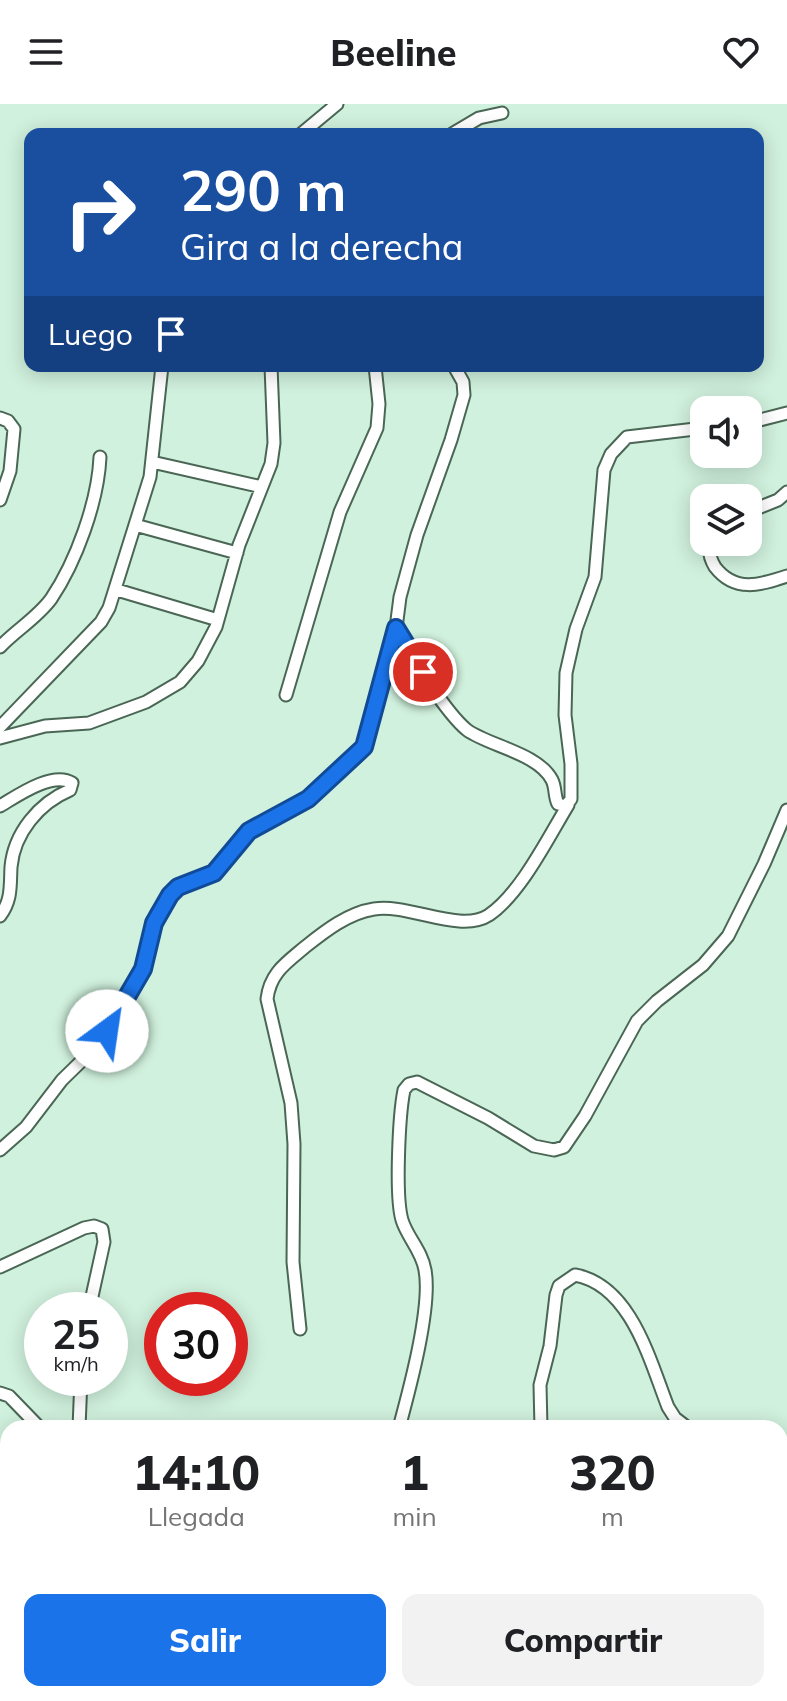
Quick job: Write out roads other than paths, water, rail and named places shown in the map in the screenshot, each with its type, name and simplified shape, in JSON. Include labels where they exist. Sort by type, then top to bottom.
[{"type":"street","points":[[308,128],[337,104]]},
{"type":"street","points":[[462,128],[479,118],[502,113]]},
{"type":"street","points":[[0,727],[101,622],[117,590],[150,477],[161,372]]},
{"type":"street","points":[[0,738],[45,726],[89,723],[158,697],[180,682],[198,661],[218,620],[237,553],[273,453],[271,372]]},
{"type":"street","points":[[286,695],[340,512],[377,428],[379,404],[376,372]]},
{"type":"street","points":[[0,1150],[26,1127],[62,1080],[102,1041],[143,969],[154,923],[170,895],[178,887],[214,873],[249,831],[308,799],[364,747],[417,535],[464,395],[463,382],[457,372]]},
{"type":"street","points":[[762,419],[787,413]]},
{"type":"street","points":[[0,418],[8,421],[14,429],[10,471],[0,500]]},
{"type":"street","points":[[300,1329],[293,1262],[294,1144],[291,1103],[267,999],[269,984],[277,971],[316,938],[349,916],[376,908],[407,910],[452,920],[478,920],[490,914],[514,890],[571,799],[571,764],[565,715],[566,673],[576,629],[595,577],[604,470],[611,454],[627,437],[690,430]]},
{"type":"street","points":[[0,647],[51,599],[68,568],[93,503],[100,477],[100,457]]},
{"type":"street","points":[[152,462],[262,487]]},
{"type":"street","points":[[762,506],[778,500],[787,492]]},
{"type":"street","points":[[135,525],[237,553]]},
{"type":"street","points":[[711,556],[721,574],[733,583],[752,586],[787,576]]},
{"type":"street","points":[[117,590],[218,620]]},
{"type":"street","points":[[396,628],[414,661],[461,724],[474,734],[514,751],[545,772],[553,783],[558,804],[563,807],[568,805]]},
{"type":"street","points":[[0,806],[48,781],[64,779],[72,783],[70,790],[53,799],[36,814],[20,835],[13,854],[9,899],[0,916]]},
{"type":"street","points":[[401,1420],[411,1382],[427,1283],[422,1258],[408,1235],[398,1201],[404,1090],[409,1084],[417,1082],[488,1118],[534,1146],[554,1150],[564,1147],[585,1116],[637,1021],[703,965],[728,936],[787,810]]},
{"type":"street","points":[[0,1267],[94,1226],[102,1229],[104,1242],[93,1292]]},
{"type":"street","points":[[541,1420],[540,1385],[550,1346],[556,1295],[559,1286],[575,1275],[592,1279],[632,1317],[668,1407],[678,1420]]},
{"type":"street","points":[[0,1393],[9,1396],[32,1420]]},
{"type":"street","points":[[79,1420],[80,1396]]}]
